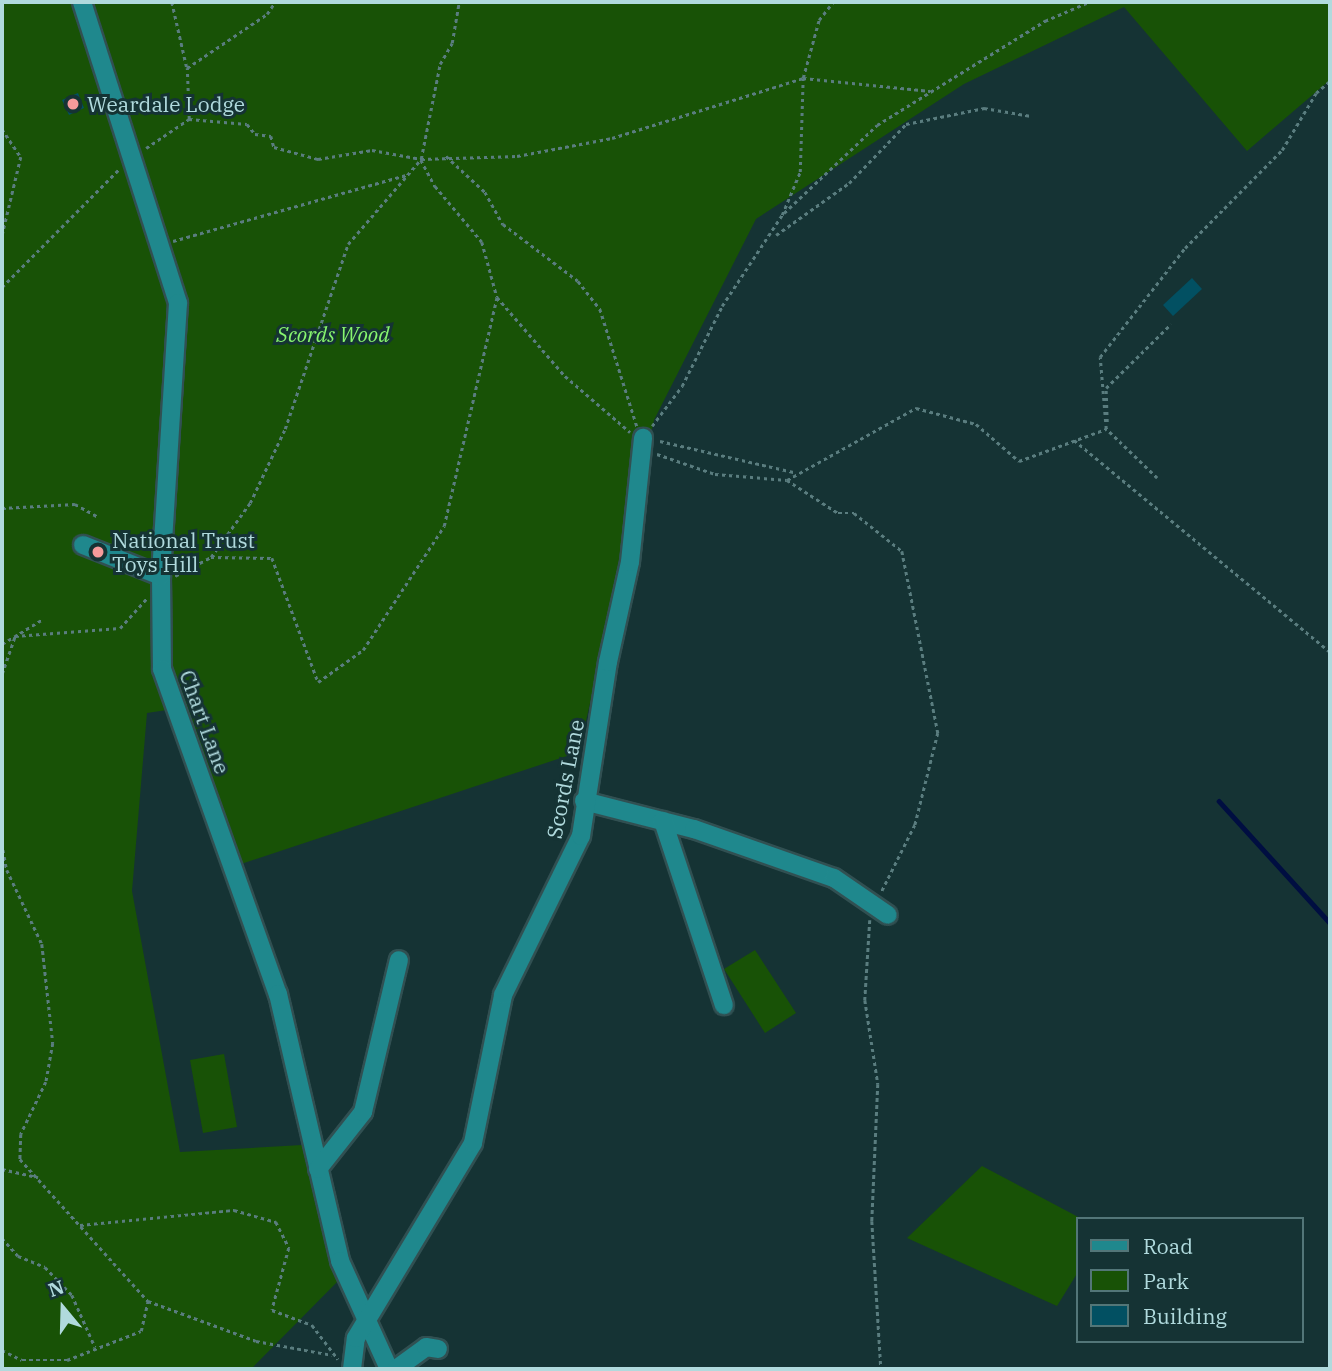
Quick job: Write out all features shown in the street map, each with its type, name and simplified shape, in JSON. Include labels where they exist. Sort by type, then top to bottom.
[{"type":"street","name":"Chart Lane","points":[[82,2],[128,160],[177,303],[161,580],[162,668],[278,994],[340,1261],[364,1322],[389,1369]]},
{"type":"street","name":"Scords Lane","points":[[352,1369],[356,1338],[364,1322],[473,1143],[503,995],[581,836],[584,801],[630,562],[643,438]]},
{"type":"street","points":[[83,545],[161,580]]},
{"type":"street","points":[[584,801],[663,821],[834,878],[882,911]]},
{"type":"street","points":[[663,821],[724,1005]]},
{"type":"street","points":[[318,1169],[363,1112],[399,961]]},
{"type":"street","points":[[396,1369],[426,1347],[438,1349]]},
{"type":"path","points":[[172,2],[187,68],[190,119]]},
{"type":"path","points":[[187,68],[267,14],[275,2]]},
{"type":"path","points":[[211,557],[250,503],[285,429],[348,244],[421,159],[459,2]]},
{"type":"path","points":[[643,438],[682,386],[722,306],[773,236],[800,172],[803,78],[820,20],[832,2]]},
{"type":"path","points":[[782,215],[877,125],[1045,21],[1089,2]]},
{"type":"path","points":[[2,287],[128,160],[190,119],[247,124],[255,134],[271,136],[274,147],[318,159],[372,150],[421,159],[446,156],[517,156],[612,138],[803,78],[930,91]]},
{"type":"path","points":[[1157,478],[1106,429],[1100,357],[1185,248],[1282,150],[1316,93],[1330,81]]},
{"type":"path","points":[[773,236],[849,183],[906,124],[984,108],[1031,116]]},
{"type":"path","points":[[2,129],[21,158],[2,237]]},
{"type":"path","points":[[446,156],[485,192],[503,224],[578,281],[600,309],[643,438],[657,454],[715,474],[787,480],[838,513],[854,513],[902,551],[912,578],[938,733],[915,825],[882,911],[867,928],[865,1000],[878,1084],[872,1221],[881,1369]]},
{"type":"path","points":[[421,159],[435,186],[482,242],[497,297],[565,376],[620,427],[643,438],[793,472]]},
{"type":"path","points":[[158,245],[409,174]]},
{"type":"path","points":[[15,636],[120,628],[161,580],[211,557],[272,558],[318,682],[363,650],[444,526],[497,297]]},
{"type":"path","points":[[1106,429],[1107,388],[1171,324]]},
{"type":"path","points":[[787,480],[793,472],[916,408],[976,424],[1019,461],[1106,429]]},
{"type":"path","points":[[1074,440],[1330,652]]},
{"type":"path","points":[[2,508],[75,504],[98,517]]},
{"type":"path","points":[[2,644],[43,619]]},
{"type":"path","points":[[2,674],[15,636]]},
{"type":"path","points":[[2,843],[8,870],[42,944],[53,1043],[46,1082],[22,1134],[20,1159],[148,1301],[256,1341],[332,1355],[312,1325],[272,1310],[289,1248],[276,1222],[234,1210],[80,1225]]},
{"type":"path","points":[[2,1169],[38,1177]]},
{"type":"path","points":[[2,1238],[18,1256],[45,1267],[72,1295],[95,1347]]},
{"type":"path","points":[[2,1350],[22,1360],[67,1360],[141,1331],[148,1301]]},
{"type":"green space","name":"Scords Wood","points":[[2,2],[1330,2],[1330,80],[1247,151],[1124,7],[964,84],[756,219],[654,420],[579,752],[238,865],[180,708],[147,713],[132,891],[180,1152],[302,1145],[340,1279],[251,1369],[2,1369]]},
{"type":"green space","points":[[755,950],[796,1013],[765,1033],[724,969]]},
{"type":"green space","points":[[224,1054],[237,1127],[203,1133],[190,1060]]},
{"type":"green space","points":[[982,1166],[1078,1217],[1076,1217],[1076,1275],[1057,1306],[907,1238]]},
{"type":"building","name":"Weardale Lodge","points":[[78,93],[84,108],[69,115],[62,100]]},
{"type":"building","points":[[1192,278],[1202,289],[1173,316],[1163,305]]},
{"type":"waterway","points":[[1219,801],[1330,923]]},
{"type":"place","name":"Weardale Lodge","points":[[73,104]]},
{"type":"place","name":"National Trust Toys Hill","points":[[98,552]]}]
